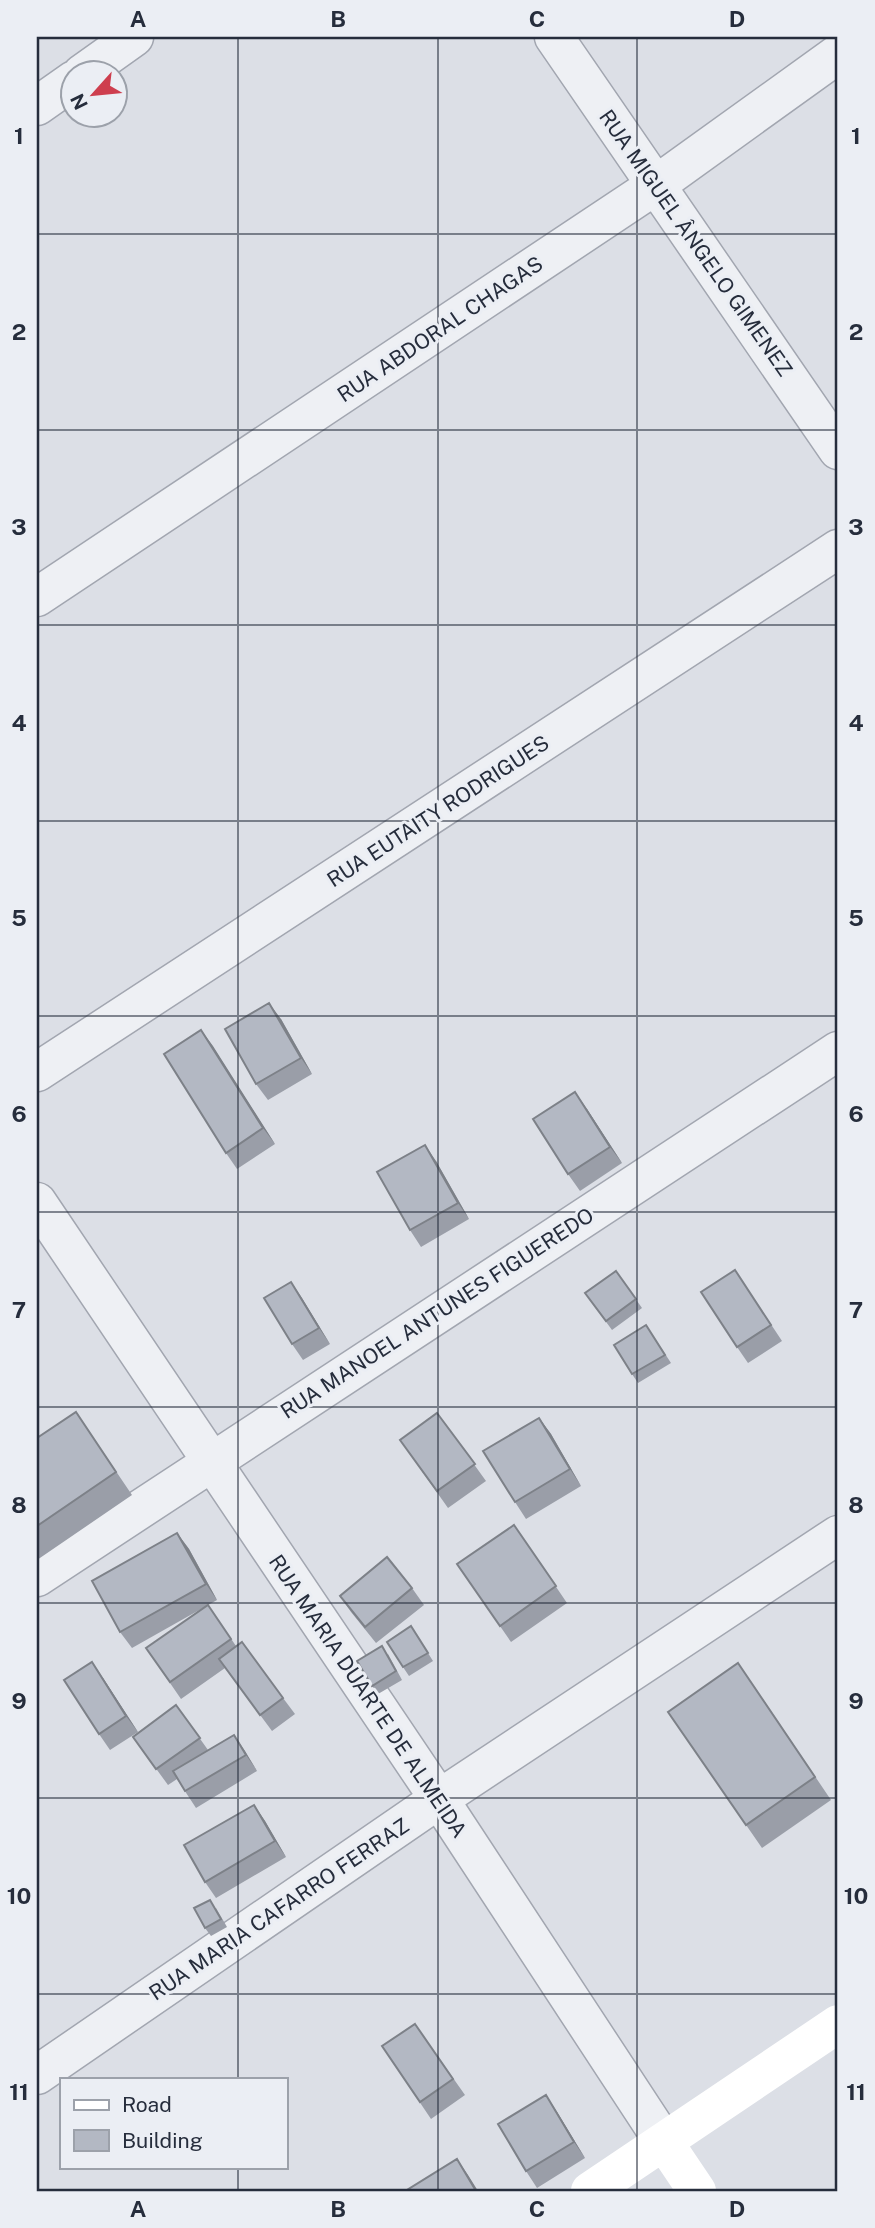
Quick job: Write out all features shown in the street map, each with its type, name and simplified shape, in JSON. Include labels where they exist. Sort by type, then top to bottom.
[{"type":"street","points":[[102,60],[134,37]]},
{"type":"street","name":"RUA MIGUEL ÂNGELO GIMENEZ","points":[[554,37],[838,450]]},
{"type":"street","name":"RUA ABDORAL CHAGAS","points":[[37,597],[656,185],[838,54]]},
{"type":"street","points":[[37,106],[60,90]]},
{"type":"street","name":"RUA EUTAITY RODRIGUES","points":[[37,1072],[838,549]]},
{"type":"street","name":"RUA MANOEL ANTUNES FIGUEREDO","points":[[37,1577],[838,1051]]},
{"type":"street","name":"RUA MARIA DUARTE DE ALMEIDA","points":[[37,1202],[439,1799],[697,2191]]},
{"type":"street","name":"RUA MARIA CAFARRO FERRAZ","points":[[37,2075],[439,1799],[838,1535]]},
{"type":"street","points":[[590,2191],[838,2024]]},
{"type":"building","points":[[269,1003],[301,1058],[256,1084],[225,1029]]},
{"type":"building","points":[[201,1030],[263,1128],[226,1153],[164,1054]]},
{"type":"building","points":[[575,1092],[610,1147],[568,1174],[533,1119]]},
{"type":"building","points":[[425,1145],[458,1203],[410,1230],[377,1172]]},
{"type":"building","points":[[735,1270],[771,1325],[737,1347],[701,1292]]},
{"type":"building","points":[[616,1271],[636,1299],[606,1321],[585,1293]]},
{"type":"building","points":[[291,1282],[319,1328],[292,1344],[264,1298]]},
{"type":"building","points":[[646,1325],[665,1355],[632,1374],[614,1345]]},
{"type":"building","points":[[76,1412],[116,1472],[37,1526],[37,1438]]},
{"type":"building","points":[[437,1413],[475,1464],[437,1491],[400,1440]]},
{"type":"building","points":[[539,1418],[570,1469],[515,1502],[483,1451]]},
{"type":"building","points":[[514,1525],[556,1586],[500,1626],[457,1564]]},
{"type":"building","points":[[177,1533],[206,1584],[120,1632],[92,1581]]},
{"type":"building","points":[[387,1557],[412,1588],[365,1627],[340,1596]]},
{"type":"building","points":[[208,1605],[231,1639],[170,1682],[146,1648]]},
{"type":"building","points":[[411,1626],[428,1653],[403,1667],[387,1642]]},
{"type":"building","points":[[242,1642],[283,1698],[260,1715],[219,1659]]},
{"type":"building","points":[[382,1646],[396,1671],[372,1686],[357,1661]]},
{"type":"building","points":[[92,1662],[126,1716],[99,1734],[64,1680]]},
{"type":"building","points":[[738,1663],[815,1777],[746,1825],[668,1712]]},
{"type":"building","points":[[176,1705],[200,1738],[156,1769],[133,1737]]},
{"type":"building","points":[[234,1735],[246,1755],[185,1791],[173,1771]]},
{"type":"building","points":[[254,1805],[275,1841],[205,1882],[184,1845]]},
{"type":"building","points":[[210,1900],[221,1919],[205,1928],[194,1908]]},
{"type":"building","points":[[415,2024],[453,2079],[420,2102],[382,2046]]},
{"type":"building","points":[[546,2095],[574,2142],[526,2171],[498,2124]]},
{"type":"building","points":[[457,2159],[476,2191],[407,2190]]}]
